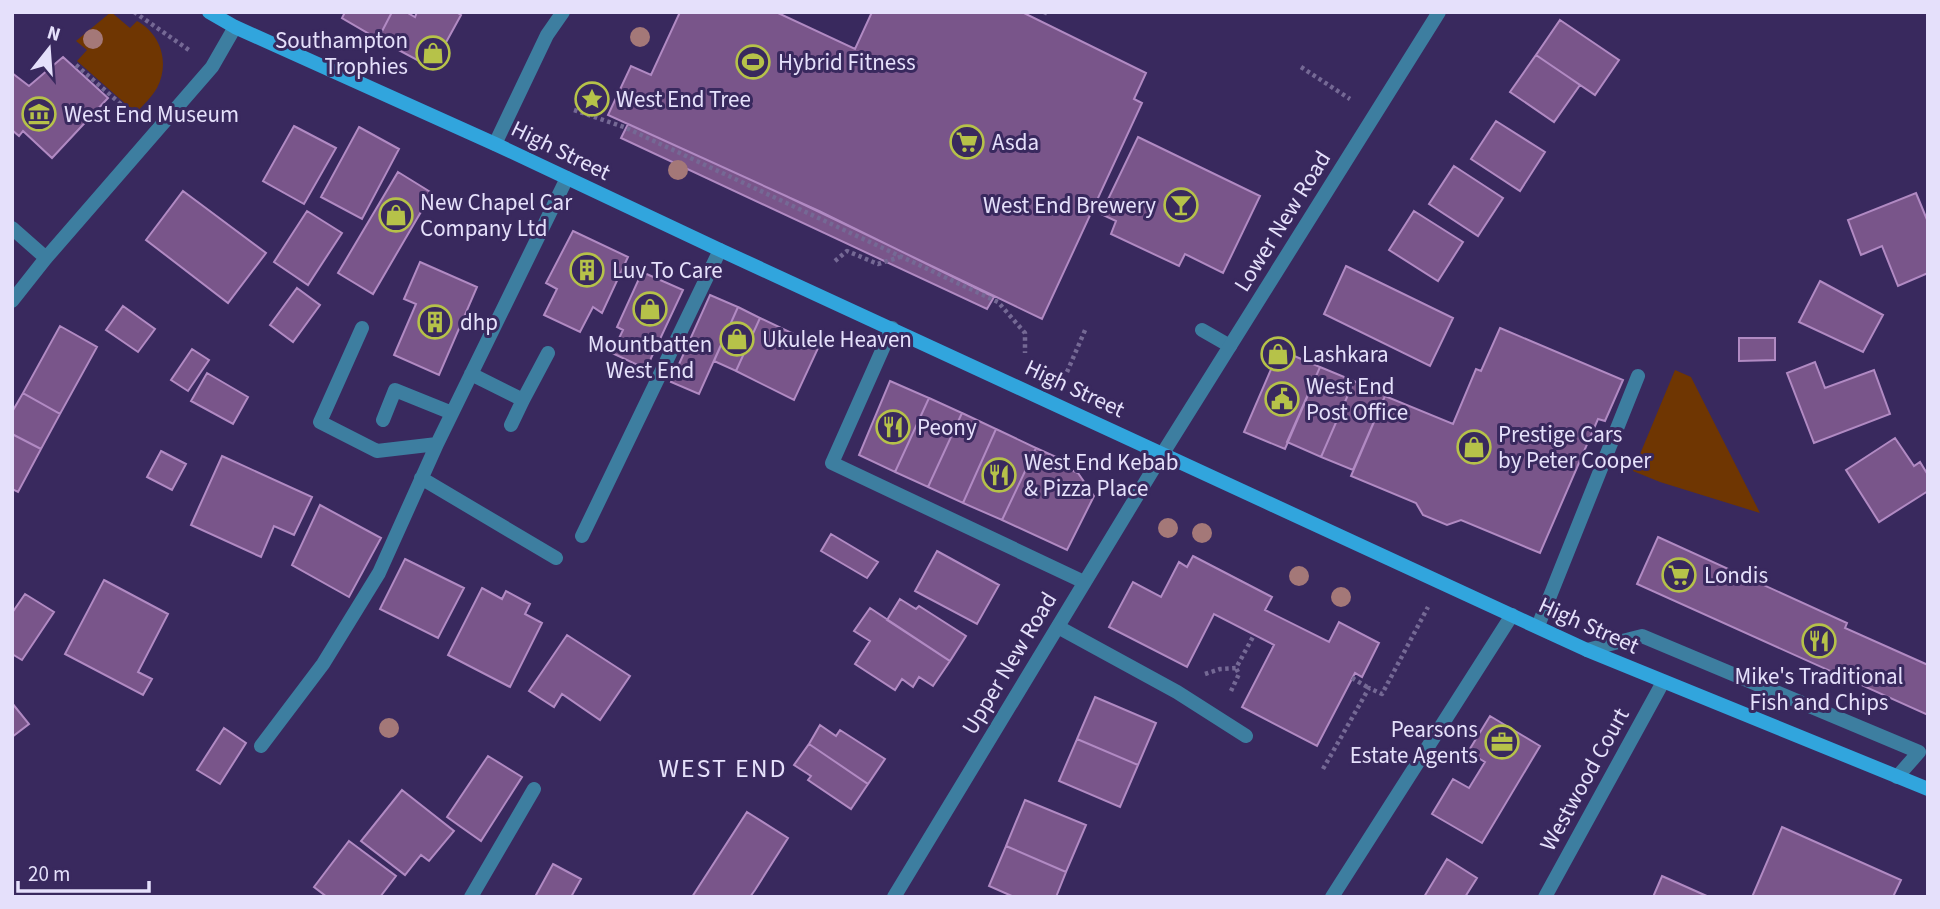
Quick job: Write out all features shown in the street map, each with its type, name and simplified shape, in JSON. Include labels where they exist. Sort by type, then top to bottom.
[{"type":"main road","name":"High Street","points":[[209,12],[235,27],[495,144],[1587,650],[1928,789]]},
{"type":"street","points":[[495,144],[547,35],[563,12]]},
{"type":"street","name":"Lower New Road","points":[[1163,453],[1439,12]]},
{"type":"street","points":[[12,301],[212,67],[235,27]]},
{"type":"street","points":[[261,746],[323,664],[379,573],[437,444],[567,178]]},
{"type":"street","points":[[12,229],[46,258]]},
{"type":"street","points":[[582,536],[720,250]]},
{"type":"street","points":[[362,328],[320,422],[377,451],[437,444]]},
{"type":"street","points":[[892,328],[832,463],[1084,582]]},
{"type":"street","points":[[1202,330],[1230,346]]},
{"type":"street","points":[[511,425],[548,353]]},
{"type":"street","points":[[471,374],[523,400]]},
{"type":"street","points":[[1538,626],[1638,376]]},
{"type":"street","points":[[383,420],[395,390],[452,413]]},
{"type":"street","name":"Upper New Road","points":[[894,897],[1163,453]]},
{"type":"street","points":[[421,478],[556,558]]},
{"type":"street","points":[[1332,897],[1512,615]]},
{"type":"street","points":[[1058,627],[1177,692],[1246,736]]},
{"type":"street","points":[[1587,650],[1642,636],[1919,752],[1898,777]]},
{"type":"street","name":"Westwood Court","points":[[1545,897],[1663,682]]},
{"type":"street","points":[[471,897],[534,789]]},
{"type":"path","points":[[134,12],[212,67]]},
{"type":"path","points":[[76,65],[131,113],[122,123]]},
{"type":"path","points":[[1301,67],[1375,115]]},
{"type":"path","points":[[574,110],[624,127],[998,302],[1025,333],[1025,353]]},
{"type":"path","points":[[835,261],[847,251],[878,264],[900,257]]},
{"type":"path","points":[[1067,372],[1086,328]]},
{"type":"path","points":[[1352,678],[1382,694],[1441,581]]},
{"type":"path","points":[[1323,769],[1369,688]]},
{"type":"shaded area","points":[[111,12],[130,28],[137,21],[145,27],[152,33],[161,50],[161,78],[155,91],[136,113],[77,61],[87,50],[76,41]]},
{"type":"shaded area","points":[[1675,370],[1691,377],[1760,513],[1633,471]]},
{"type":"building","points":[[345,12],[392,12],[378,39],[342,18]]},
{"type":"building","points":[[392,12],[406,12],[415,17],[417,12],[456,12],[461,15],[432,68],[378,39]]},
{"type":"building","points":[[680,12],[776,12],[855,49],[872,12],[1022,12],[1146,73],[1134,99],[1142,103],[1042,319],[786,196],[608,115],[631,66],[651,75]]},
{"type":"building","points":[[1560,20],[1619,60],[1595,95],[1536,55]]},
{"type":"building","points":[[1536,55],[1580,85],[1554,122],[1510,92]]},
{"type":"building","points":[[63,57],[108,98],[52,158],[23,131],[19,136],[12,130],[12,73],[29,86]]},
{"type":"building","points":[[1496,121],[1545,152],[1520,191],[1471,159]]},
{"type":"building","points":[[628,124],[819,211],[994,297],[987,309],[621,138]]},
{"type":"building","points":[[294,126],[336,148],[304,204],[263,181]]},
{"type":"building","points":[[359,127],[399,149],[362,219],[321,197]]},
{"type":"building","name":"West End Brewery","points":[[1138,137],[1260,196],[1223,273],[1185,254],[1179,266],[1111,234],[1116,221],[1101,214]]},
{"type":"building","points":[[1454,166],[1503,198],[1478,236],[1429,204]]},
{"type":"building","name":"New Chapel Car Company Ltd","points":[[398,172],[432,193],[373,294],[338,273]]},
{"type":"building","points":[[183,191],[266,253],[228,303],[146,240]]},
{"type":"building","points":[[1916,193],[1928,222],[1928,273],[1898,286],[1882,246],[1861,255],[1848,220]]},
{"type":"building","points":[[307,211],[342,233],[308,285],[274,262]]},
{"type":"building","points":[[1414,211],[1463,242],[1438,281],[1389,250]]},
{"type":"building","name":"Luv To Care","points":[[573,231],[628,257],[602,313],[593,307],[580,332],[544,315],[557,289],[546,283]]},
{"type":"building","name":"dhp","points":[[420,262],[477,287],[439,375],[394,355],[416,304],[404,299]]},
{"type":"building","points":[[1346,266],[1453,318],[1430,366],[1324,314]]},
{"type":"building","name":"Mountbatten West End","points":[[642,272],[683,290],[646,369],[612,353],[623,330],[617,327]]},
{"type":"building","points":[[1820,281],[1883,315],[1863,352],[1799,322]]},
{"type":"building","points":[[297,288],[320,305],[293,342],[270,325]]},
{"type":"building","points":[[710,295],[738,307],[699,394],[671,382]]},
{"type":"building","points":[[123,306],[155,329],[138,352],[106,330]]},
{"type":"building","name":"Ukulele Heaven","points":[[738,307],[760,318],[736,371],[714,361]]},
{"type":"building","points":[[760,318],[819,346],[794,400],[736,371]]},
{"type":"building","points":[[60,326],[97,347],[60,414],[23,393]]},
{"type":"building","name":"Prestige Cars by Peter Cooper","points":[[1500,328],[1623,380],[1605,421],[1598,419],[1540,553],[1461,520],[1447,525],[1423,515],[1416,503],[1351,476],[1385,396],[1453,424],[1476,369],[1481,371]]},
{"type":"building","points":[[1739,338],[1775,338],[1775,360],[1739,361]]},
{"type":"building","points":[[192,349],[209,360],[188,391],[171,380]]},
{"type":"building","name":"West End Post Office","points":[[1285,352],[1320,367],[1285,449],[1244,432],[1275,360],[1281,362]]},
{"type":"building","points":[[1815,362],[1825,388],[1874,370],[1890,414],[1814,443],[1787,373]]},
{"type":"building","points":[[1320,367],[1354,381],[1321,457],[1287,442]]},
{"type":"building","points":[[207,373],[248,397],[233,424],[191,401]]},
{"type":"building","name":"Peony","points":[[890,381],[929,398],[895,472],[859,455]]},
{"type":"building","points":[[1354,381],[1385,396],[1353,470],[1321,457]]},
{"type":"building","points":[[23,393],[60,414],[41,449],[12,434],[12,412]]},
{"type":"building","points":[[929,398],[962,413],[928,487],[895,472]]},
{"type":"building","points":[[962,413],[996,429],[963,503],[928,487]]},
{"type":"building","name":"West End Kebab & Pizza Place","points":[[996,429],[1036,448],[1002,520],[963,503]]},
{"type":"building","points":[[12,434],[41,449],[18,492],[12,489]]},
{"type":"building","points":[[1895,438],[1914,466],[1920,462],[1928,475],[1928,491],[1879,522],[1846,470]]},
{"type":"building","points":[[1036,448],[1056,457],[1053,462],[1078,473],[1094,496],[1067,550],[1002,520]]},
{"type":"building","points":[[161,451],[186,464],[172,490],[147,477]]},
{"type":"building","points":[[222,456],[312,497],[294,535],[274,526],[261,557],[191,525]]},
{"type":"building","points":[[320,505],[381,538],[349,597],[292,565]]},
{"type":"building","points":[[831,534],[878,562],[867,578],[821,551]]},
{"type":"building","points":[[1658,537],[1847,623],[1845,628],[1928,665],[1928,715],[1637,584]]},
{"type":"building","points":[[937,551],[999,585],[977,624],[915,591]]},
{"type":"building","points":[[1193,556],[1272,597],[1265,610],[1329,642],[1339,622],[1379,643],[1362,677],[1355,673],[1317,746],[1242,707],[1274,645],[1214,614],[1187,667],[1109,627],[1133,582],[1161,597],[1179,562],[1187,567]]},
{"type":"building","points":[[405,559],[464,588],[438,638],[380,609]]},
{"type":"building","points":[[104,580],[168,614],[138,672],[152,679],[143,695],[65,654]]},
{"type":"building","points":[[482,588],[502,599],[506,591],[530,604],[525,614],[542,623],[510,687],[448,655]]},
{"type":"building","points":[[25,594],[54,612],[22,660],[12,654],[12,613]]},
{"type":"building","points":[[900,599],[916,609],[919,606],[966,636],[950,661],[887,620]]},
{"type":"building","points":[[870,608],[950,661],[933,686],[919,677],[913,687],[902,679],[895,690],[855,664],[870,641],[854,631]]},
{"type":"building","points":[[567,635],[630,676],[600,720],[562,694],[554,707],[529,691]]},
{"type":"building","points":[[1095,697],[1156,723],[1138,765],[1077,739]]},
{"type":"building","points":[[12,703],[29,724],[12,737]]},
{"type":"building","points":[[1490,716],[1540,746],[1482,843],[1432,814],[1453,779],[1469,788],[1485,762],[1468,752]]},
{"type":"building","points":[[820,725],[836,736],[840,730],[885,759],[868,784],[809,744]]},
{"type":"building","points":[[224,728],[246,743],[220,784],[197,770]]},
{"type":"building","points":[[1077,739],[1138,765],[1120,807],[1059,781]]},
{"type":"building","points":[[809,744],[868,784],[851,809],[808,780],[811,776],[794,765]]},
{"type":"building","points":[[488,756],[522,777],[481,841],[447,817]]},
{"type":"building","points":[[402,790],[454,831],[429,861],[421,855],[405,875],[361,841]]},
{"type":"building","points":[[1025,800],[1086,825],[1066,872],[1006,846]]},
{"type":"building","points":[[747,812],[788,838],[755,890],[750,897],[692,897]]},
{"type":"building","points":[[1782,827],[1901,880],[1893,897],[1752,897]]},
{"type":"building","points":[[349,841],[396,876],[380,897],[327,897],[314,887]]},
{"type":"building","points":[[1006,846],[1066,872],[1056,897],[1014,897],[989,886]]},
{"type":"building","points":[[1447,859],[1477,878],[1465,897],[1424,897]]},
{"type":"building","points":[[553,864],[581,879],[571,897],[536,895]]},
{"type":"building","points":[[1662,876],[1709,897],[1653,897]]},
{"type":"place","name":"Southampton Trophies","points":[[433,53]]},
{"type":"place","name":"Hybrid Fitness","points":[[753,62]]},
{"type":"place","name":"West End Tree","points":[[592,99]]},
{"type":"place","name":"West End Museum","points":[[39,114]]},
{"type":"place","name":"Asda","points":[[967,142]]},
{"type":"place","name":"West End Brewery","points":[[1181,205]]},
{"type":"place","name":"New Chapel Car Company Ltd","points":[[396,215]]},
{"type":"place","name":"Luv To Care","points":[[587,270]]},
{"type":"place","name":"Mountbatten West End","points":[[650,309]]},
{"type":"place","name":"dhp","points":[[435,322]]},
{"type":"place","name":"Ukulele Heaven","points":[[737,339]]},
{"type":"place","name":"Lashkara","points":[[1278,354]]},
{"type":"place","name":"West End Post Office","points":[[1282,399]]},
{"type":"place","name":"Peony","points":[[893,427]]},
{"type":"place","name":"Prestige Cars by Peter Cooper","points":[[1474,447]]},
{"type":"place","name":"West End Kebab & Pizza Place","points":[[999,475]]},
{"type":"place","name":"Londis","points":[[1679,575]]},
{"type":"place","name":"Mike's Traditional Fish and Chips","points":[[1819,641]]},
{"type":"place","name":"Pearsons Estate Agents","points":[[1502,742]]},
{"type":"district","name":"WEST END","points":[[723,768]]}]
